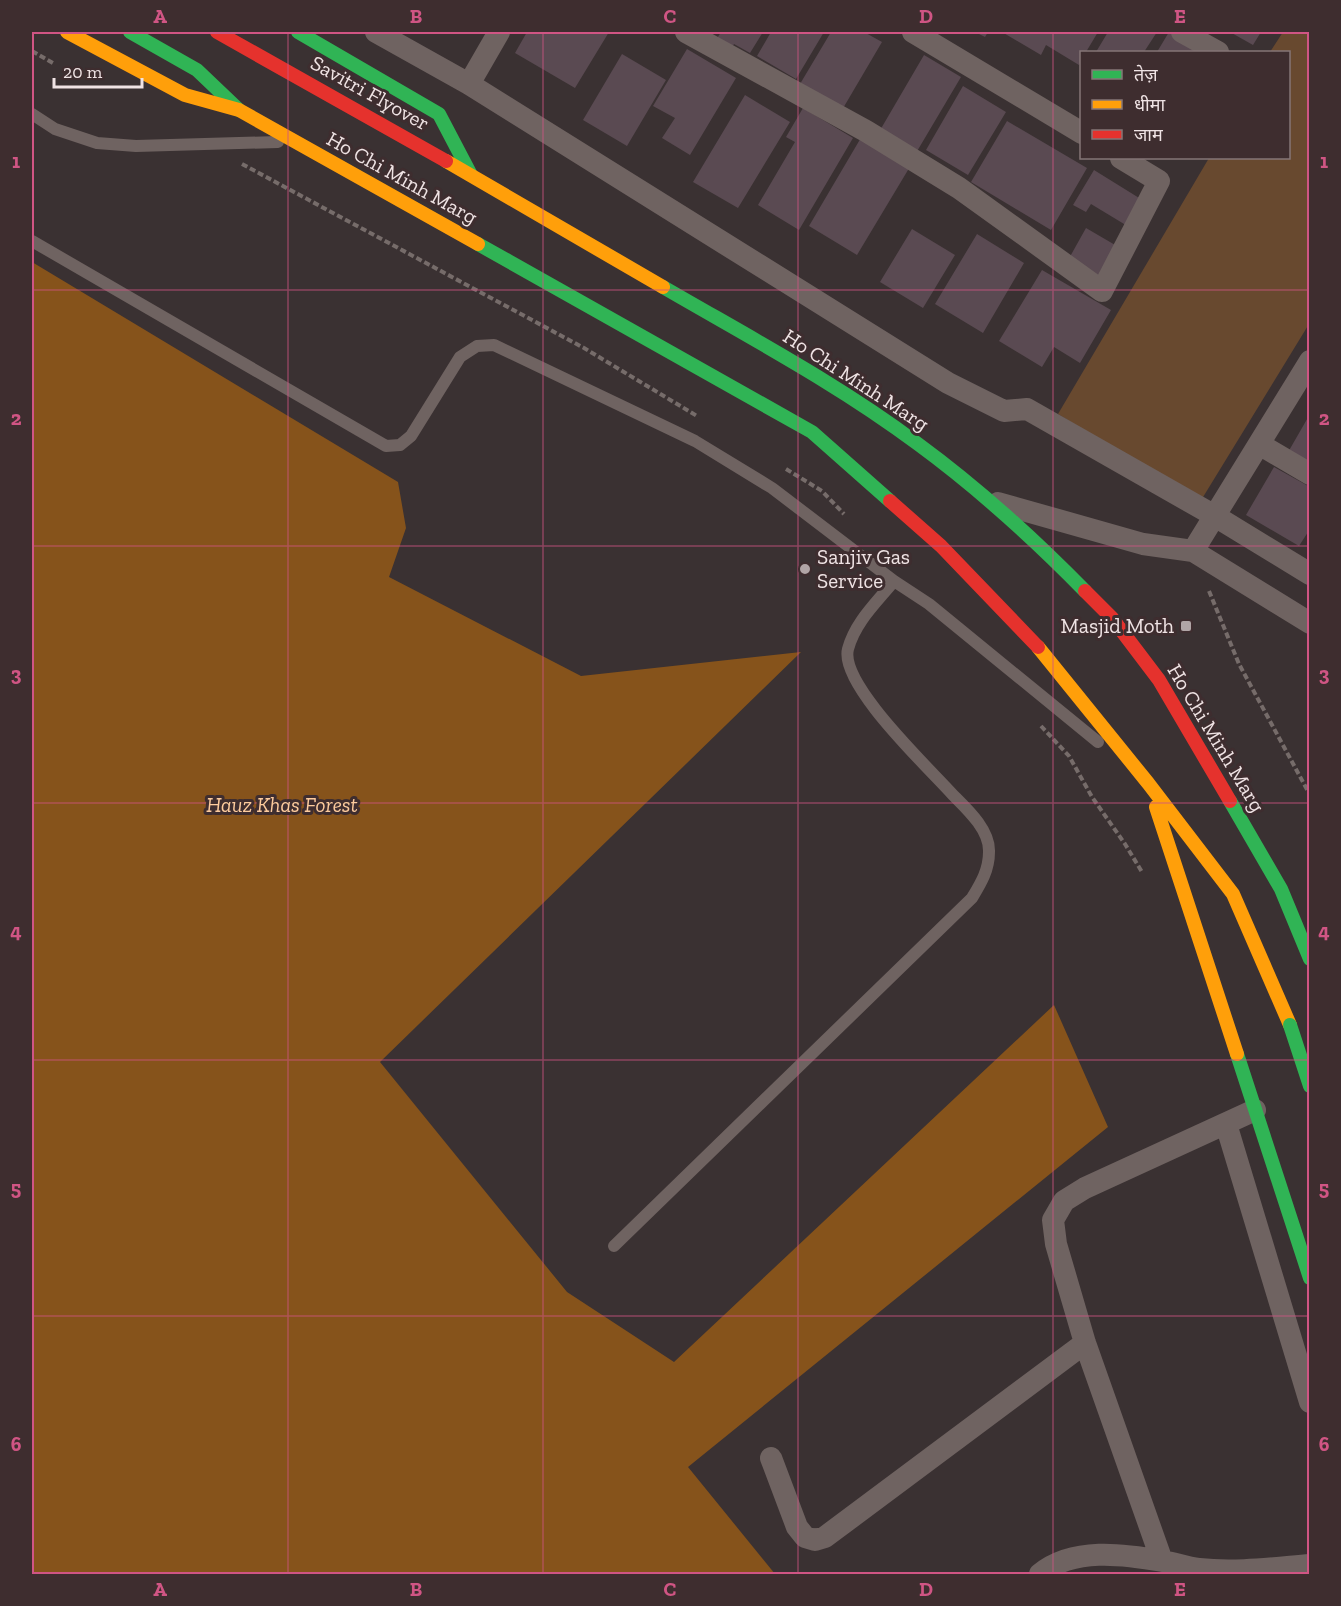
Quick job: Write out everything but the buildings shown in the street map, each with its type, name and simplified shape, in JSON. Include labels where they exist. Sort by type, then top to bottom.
[{"type":"main road","name":"Ho Chi Minh Marg","points":[[67,32],[185,94],[239,110]]},
{"type":"main road","name":"Ho Chi Minh Marg","points":[[130,32],[197,70],[239,110],[812,432],[941,546],[1039,648],[1148,783],[1233,894],[1290,1025],[1310,1086]]},
{"type":"main road","name":"Savitri Flyover","points":[[217,32],[471,175]]},
{"type":"main road","name":"Ho Chi Minh Marg","points":[[298,32],[438,114],[471,175],[821,379],[917,443],[991,501],[1052,556],[1112,618],[1159,680],[1281,889]]},
{"type":"main road","points":[[1148,783],[1310,1278]]},
{"type":"main road","points":[[1281,889],[1302,907]]},
{"type":"main road","points":[[1281,889],[1310,959]]},
{"type":"street","points":[[376,32],[469,84],[948,383],[1004,411],[1027,409],[1215,516],[1310,574]]},
{"type":"street","points":[[469,84],[499,32]]},
{"type":"street","points":[[686,32],[866,131],[958,188],[1102,291],[1159,181],[1123,159]]},
{"type":"street","points":[[913,32],[1080,133]]},
{"type":"street","points":[[1182,32],[1216,51]]},
{"type":"street","points":[[1193,551],[1310,361]]},
{"type":"street","points":[[1259,444],[1310,474]]},
{"type":"street","points":[[991,501],[1143,544],[1193,551],[1310,623]]},
{"type":"street","points":[[1161,1561],[1085,1343],[1056,1244],[1053,1220],[1064,1201],[1085,1188],[1255,1110]]},
{"type":"street","points":[[1226,1124],[1310,1402]]},
{"type":"street","points":[[771,1458],[796,1527],[801,1534],[815,1540],[825,1536],[1085,1343]]},
{"type":"street","points":[[1040,1575],[1053,1564],[1092,1554],[1161,1561],[1199,1569],[1310,1565]]},
{"type":"lane","points":[[32,114],[55,129],[97,143],[136,146],[294,142]]},
{"type":"lane","points":[[32,241],[386,446],[400,445],[411,436],[460,357],[477,346],[494,345],[695,441],[772,488],[894,581],[929,604],[1148,783]]},
{"type":"lane","points":[[614,1246],[972,898],[986,873],[990,849],[979,823],[868,702],[852,673],[847,652],[857,626],[894,581]]},
{"type":"path","points":[[1193,551],[1239,664],[1310,795]]},
{"type":"path","points":[[1092,797],[1125,843]]},
{"type":"shaded area","points":[[1283,32],[1309,32],[1309,324],[1200,502],[1058,414],[1208,159],[1290,159],[1290,51],[1271,51]]},
{"type":"green space","name":"Hauz Khas Forest","points":[[32,262],[398,482],[406,528],[389,577],[581,676],[801,652],[380,1062],[567,1292],[674,1362],[1054,1005],[1108,1127],[688,1467],[775,1574],[32,1574]]},
{"type":"traffic: fast","points":[[130,32],[197,70],[239,110]]},
{"type":"traffic: fast","points":[[298,32],[439,114],[471,175]]},
{"type":"traffic: fast","points":[[478,244],[812,432],[890,501]]},
{"type":"traffic: fast","points":[[663,287],[793,362],[888,422],[983,496],[1085,591]]},
{"type":"traffic: fast","points":[[1230,801],[1281,889],[1310,959]]},
{"type":"traffic: fast","points":[[1290,1025],[1310,1086]]},
{"type":"traffic: fast","points":[[1237,1054],[1310,1278]]},
{"type":"traffic: slow","points":[[67,32],[185,95],[239,110],[478,244]]},
{"type":"traffic: slow","points":[[446,161],[663,287]]},
{"type":"traffic: slow","points":[[1038,647],[1148,783],[1233,894],[1290,1025]]},
{"type":"traffic: slow","points":[[1156,807],[1237,1054]]},
{"type":"traffic: jam","points":[[217,32],[446,161]]},
{"type":"traffic: jam","points":[[890,501],[941,546],[1038,647]]},
{"type":"traffic: jam","points":[[1085,591],[1112,618],[1159,680],[1230,801]]},
{"type":"place","name":"Sanjiv Gas Service","points":[[805,569]]},
{"type":"place","name":"Masjid Moth","points":[[1186,626]]}]
